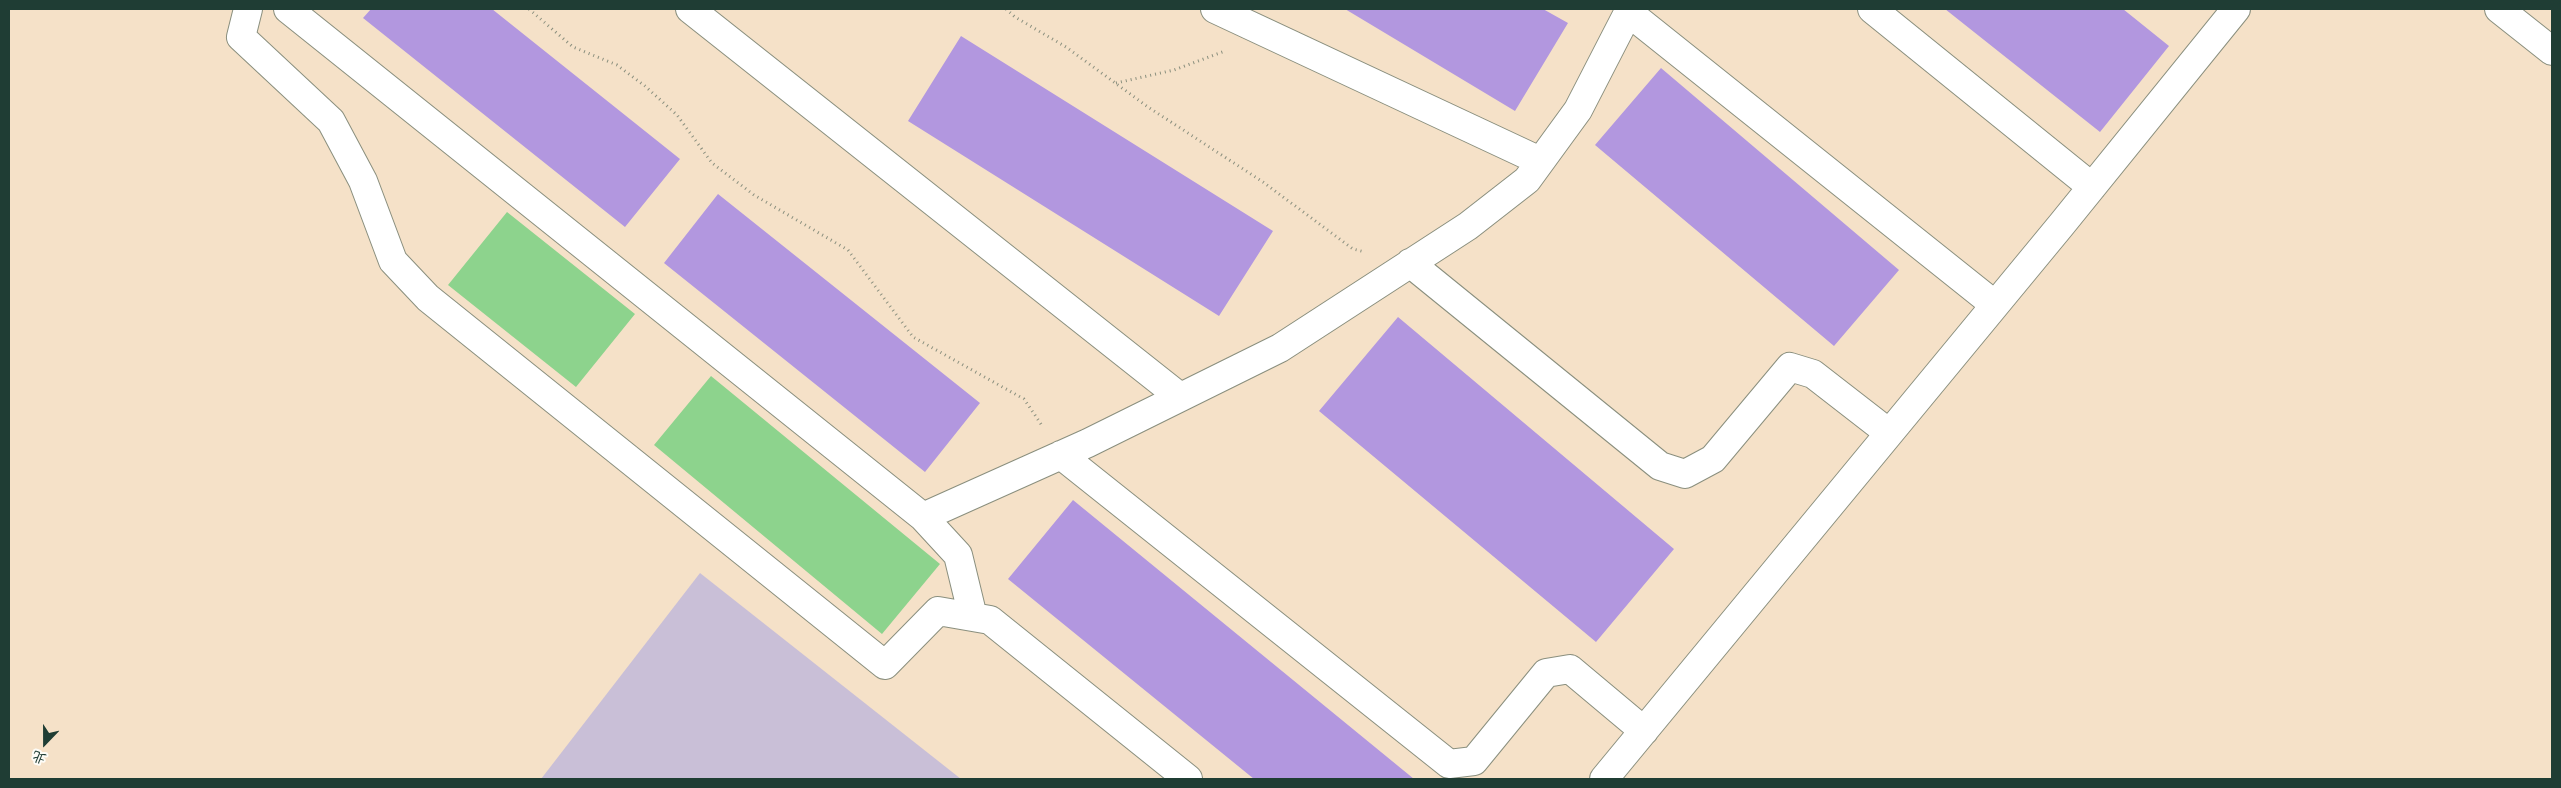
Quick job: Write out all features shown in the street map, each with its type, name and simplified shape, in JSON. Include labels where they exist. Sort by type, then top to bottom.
[{"type":"street","points":[[248,9],[241,37],[331,121],[363,181],[393,262],[428,298],[885,664],[909,643],[938,611],[990,620],[1188,779]]},
{"type":"street","points":[[288,9],[923,517],[958,555],[974,617]]},
{"type":"street","points":[[690,9],[1180,397]]},
{"type":"street","points":[[1215,9],[1540,161]]},
{"type":"street","points":[[1872,9],[2092,187]]},
{"type":"street","points":[[1604,779],[2092,187],[2236,9]]},
{"type":"street","points":[[2499,9],[2552,51]]},
{"type":"street","points":[[923,517],[1060,455],[1280,348],[1468,226],[1527,180],[1578,110],[1629,10],[1995,305]]},
{"type":"street","points":[[1410,263],[1660,466],[1684,474],[1713,459],[1790,367],[1813,374],[1889,433]]},
{"type":"street","points":[[1060,455],[1449,764],[1474,761],[1546,673],[1570,669],[1644,731]]},
{"type":"path","points":[[529,9],[573,48],[617,65],[645,86],[677,115],[712,163],[754,195],[848,250],[913,337],[1024,399],[1060,455]]},
{"type":"path","points":[[1006,9],[1015,17],[1066,47],[1116,84],[1263,182],[1353,249],[1410,263]]},
{"type":"path","points":[[1116,84],[1174,70],[1228,50],[1256,28]]},
{"type":"shaded area","points":[[700,573],[961,779],[541,779]]},
{"type":"green space","points":[[507,212],[635,314],[576,387],[448,285]]},
{"type":"green space","points":[[711,376],[940,564],[882,634],[654,445]]},
{"type":"building","points":[[371,9],[492,9],[680,159],[625,227],[363,18]]},
{"type":"building","points":[[1345,9],[1543,9],[1568,23],[1515,111]]},
{"type":"building","points":[[1945,9],[2123,9],[2169,46],[2100,132]]},
{"type":"building","points":[[961,36],[1273,231],[1219,316],[908,121]]},
{"type":"building","points":[[1661,68],[1899,270],[1834,346],[1595,145]]},
{"type":"building","points":[[718,194],[980,403],[925,472],[664,263]]},
{"type":"building","points":[[1398,317],[1674,549],[1596,642],[1319,411]]},
{"type":"building","points":[[1073,500],[1414,779],[1254,779],[1008,579]]}]
